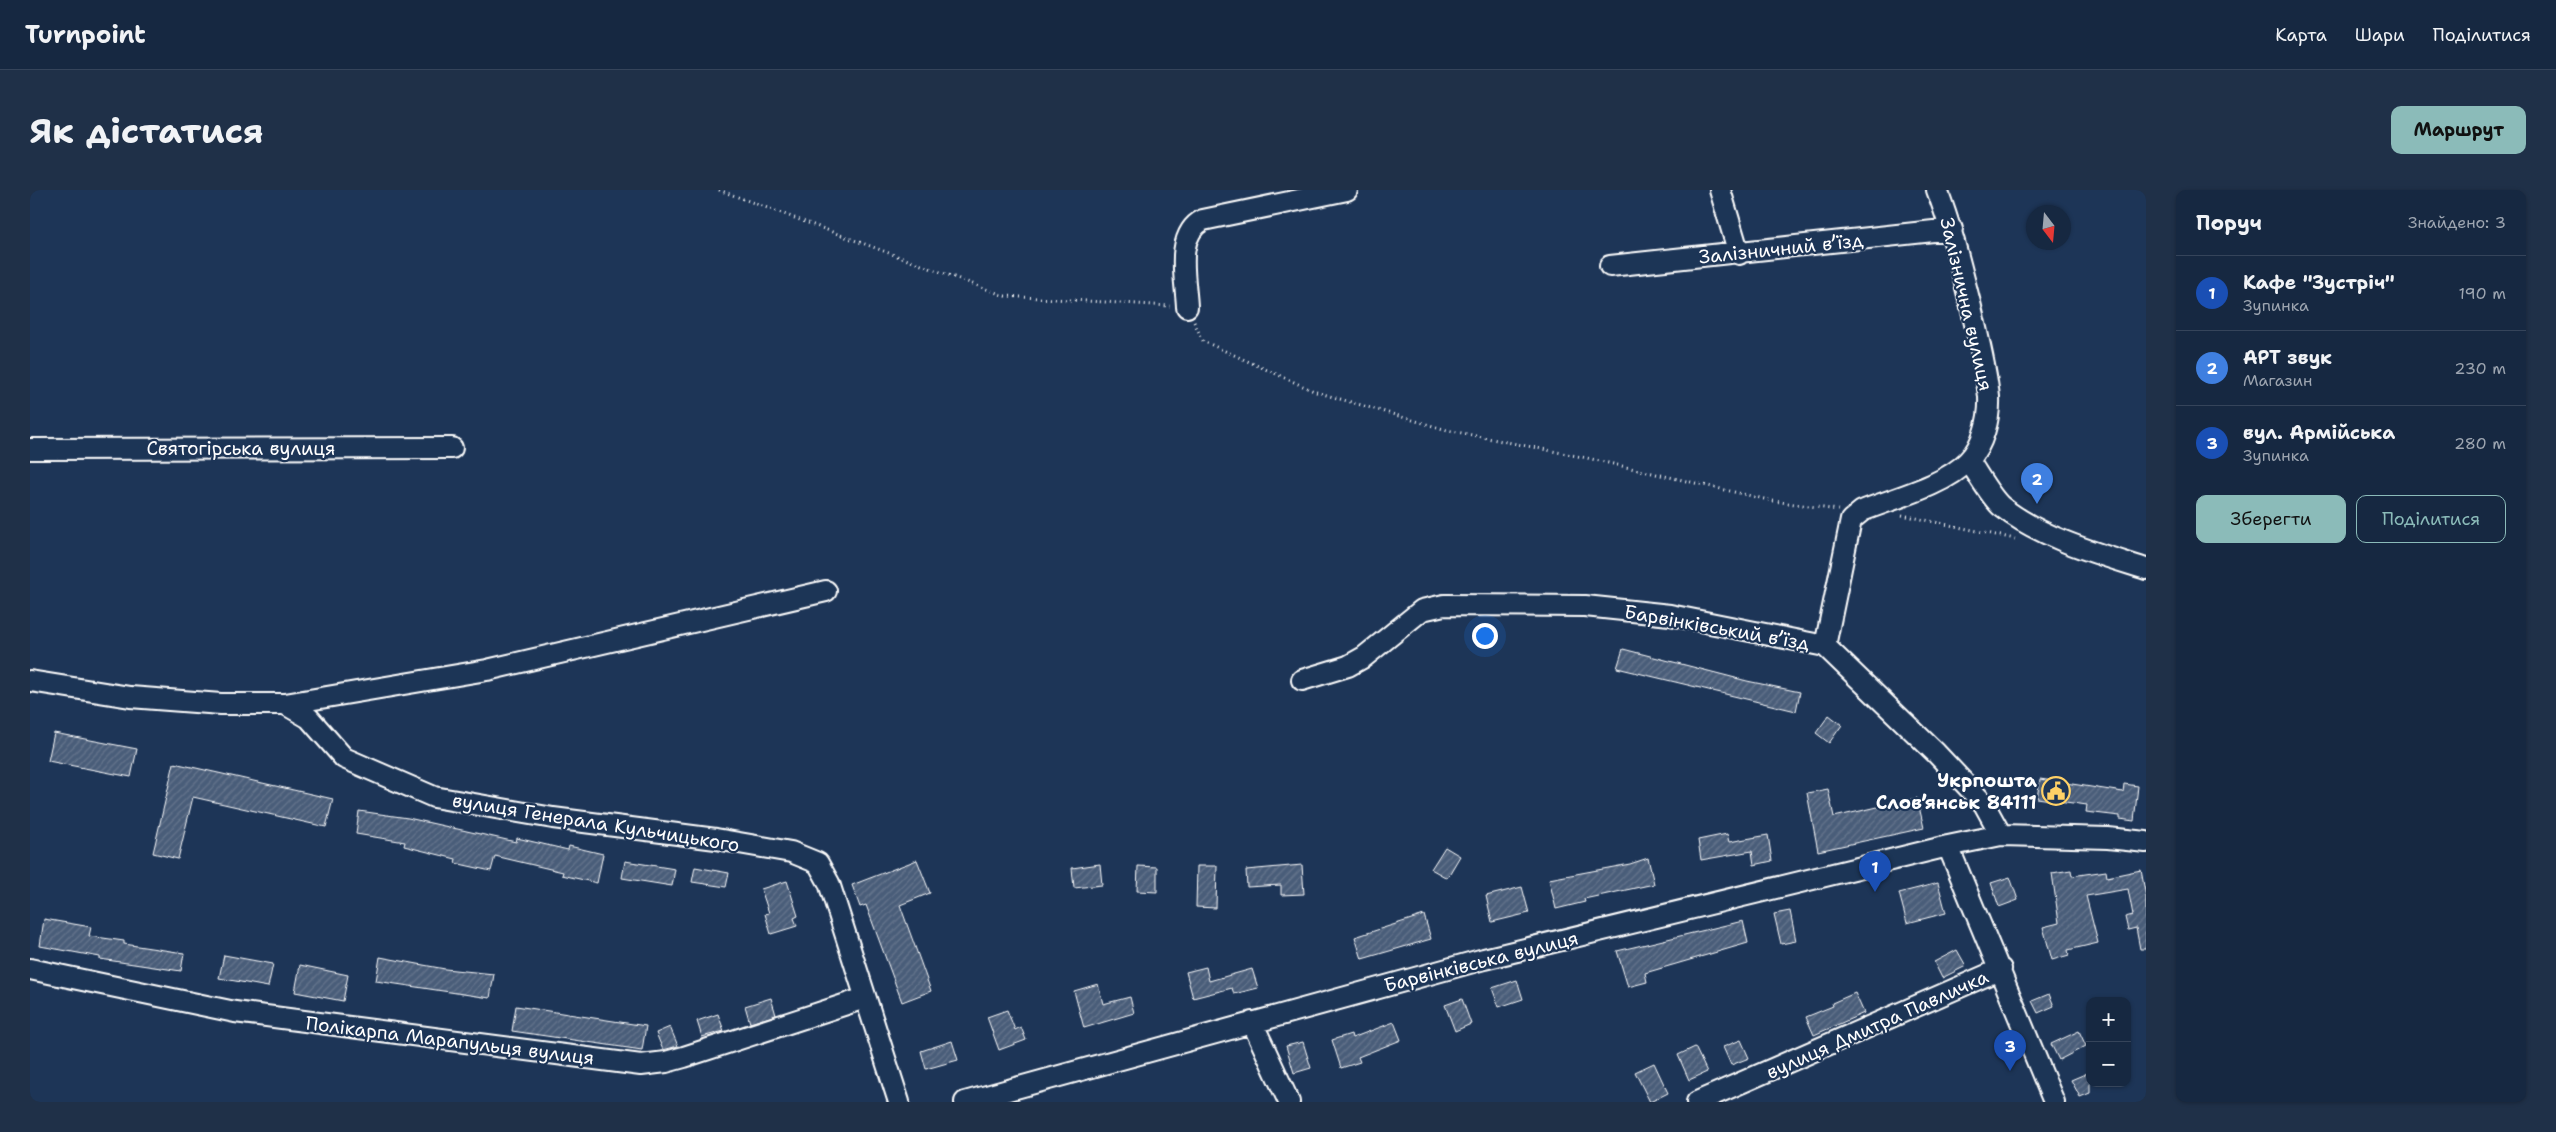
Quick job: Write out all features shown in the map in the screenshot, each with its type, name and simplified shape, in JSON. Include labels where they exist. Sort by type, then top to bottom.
[{"type":"street","points":[[1187,307],[1185,243],[1193,225],[1203,220],[1348,190]]},
{"type":"street","points":[[1720,190],[1739,254]]},
{"type":"street","name":"Залізнична вулиця","points":[[1856,515],[1948,477],[1969,461],[1979,446],[1986,427],[1989,399],[1979,341],[1952,229],[1938,190]]},
{"type":"street","name":"Залізничний в’їзд","points":[[1610,266],[1739,254],[1952,229]]},
{"type":"street","name":"Святогірська вулиця","points":[[30,448],[452,448]]},
{"type":"street","points":[[1969,461],[2001,506],[2026,521],[2095,553],[2146,569]]},
{"type":"street","name":"Барвінківський в’їзд","points":[[1825,646],[1856,515]]},
{"type":"street","points":[[30,681],[130,697],[221,704],[285,704],[487,670],[826,591]]},
{"type":"street","name":"Барвінківський в’їзд","points":[[1302,680],[1356,662],[1380,646],[1407,620],[1422,610],[1444,605],[1585,606],[1670,615],[1825,646],[1936,753],[1984,804],[2001,835]]},
{"type":"street","name":"вулиця Генерала Кульчицького","points":[[285,704],[309,718],[344,758],[434,797],[553,818],[716,839],[791,852],[818,863],[829,883],[899,1102]]},
{"type":"street","name":"Барвінківська вулиця","points":[[965,1102],[1484,959],[1948,846],[2001,835],[2108,838],[2146,842]]},
{"type":"street","points":[[1948,846],[2001,969],[2054,1102]]},
{"type":"street","name":"Полікарпа Марапульця вулиця","points":[[30,969],[235,1012],[641,1065],[666,1062],[684,1057],[865,998]]},
{"type":"street","name":"вулиця Дмитра Павличка","points":[[1697,1102],[2001,969]]},
{"type":"street","points":[[1252,1022],[1289,1102]]},
{"type":"path","points":[[719,190],[1005,296],[1187,307],[1203,341],[1316,392],[1446,430],[1587,458],[1773,501],[1856,515]]},
{"type":"path","points":[[1894,514],[2020,539]]},
{"type":"building","points":[[1623,649],[1747,681],[1800,692],[1796,711],[1617,668]]},
{"type":"building","points":[[1829,715],[1842,725],[1829,743],[1816,733]]},
{"type":"building","points":[[54,733],[137,749],[131,777],[48,761]]},
{"type":"building","points":[[174,763],[333,799],[326,827],[193,797],[178,859],[153,853]]},
{"type":"building","points":[[2040,779],[2123,792],[2124,784],[2138,786],[2134,821],[2120,819],[2120,816],[2086,812],[2087,805],[2037,798]]},
{"type":"building","points":[[1828,789],[1834,817],[1917,798],[1924,828],[1818,851],[1807,793]]},
{"type":"building","points":[[359,811],[408,818],[516,842],[517,838],[568,850],[569,846],[603,854],[597,883],[562,875],[563,872],[495,856],[491,871],[455,863],[456,859],[404,846],[405,842],[356,834]]},
{"type":"building","points":[[1727,834],[1729,842],[1768,835],[1772,861],[1754,865],[1752,851],[1701,860],[1698,840]]},
{"type":"building","points":[[1445,847],[1460,856],[1447,878],[1431,869]]},
{"type":"building","points":[[1648,858],[1654,884],[1584,899],[1585,902],[1556,909],[1549,879],[1630,864]]},
{"type":"building","points":[[917,860],[930,893],[900,905],[931,991],[902,1002],[866,905],[860,907],[852,885]]},
{"type":"building","points":[[625,861],[675,869],[672,886],[622,878]]},
{"type":"building","points":[[1100,864],[1102,885],[1074,888],[1072,868]]},
{"type":"building","points":[[1302,865],[1304,894],[1281,895],[1281,885],[1247,887],[1246,870]]},
{"type":"building","points":[[1138,866],[1157,867],[1157,892],[1137,891]]},
{"type":"building","points":[[1197,866],[1217,866],[1216,908],[1196,907]]},
{"type":"building","points":[[695,867],[729,873],[726,887],[692,882]]},
{"type":"building","points":[[2071,870],[2072,876],[2106,871],[2107,877],[2141,870],[2146,897],[2146,949],[2140,949],[2136,928],[2128,930],[2125,917],[2133,915],[2128,889],[2086,896],[2098,943],[2068,950],[2069,955],[2052,960],[2043,927],[2059,923],[2052,873]]},
{"type":"building","points":[[2010,877],[2018,900],[1999,907],[1991,883]]},
{"type":"building","points":[[787,881],[798,916],[794,918],[797,926],[771,934],[765,914],[769,913],[761,889]]},
{"type":"building","points":[[1938,883],[1946,913],[1907,923],[1899,893]]},
{"type":"building","points":[[1522,887],[1529,913],[1492,922],[1486,896]]},
{"type":"building","points":[[1790,911],[1796,941],[1781,944],[1774,914]]},
{"type":"building","points":[[1424,915],[1431,939],[1362,959],[1355,937]]},
{"type":"building","points":[[44,919],[91,927],[89,936],[124,941],[124,944],[184,953],[181,971],[100,959],[100,957],[40,946]]},
{"type":"building","points":[[1743,921],[1748,943],[1645,973],[1647,982],[1628,987],[1617,951]]},
{"type":"building","points":[[1957,950],[1966,966],[1942,978],[1934,962]]},
{"type":"building","points":[[224,955],[273,964],[268,987],[219,978]]},
{"type":"building","points":[[380,957],[445,969],[494,974],[490,998],[376,981]]},
{"type":"building","points":[[300,965],[348,975],[343,1001],[295,992]]},
{"type":"building","points":[[1206,967],[1209,981],[1252,969],[1258,988],[1234,994],[1232,988],[1193,998],[1186,972]]},
{"type":"building","points":[[1517,980],[1523,999],[1499,1007],[1492,988]]},
{"type":"building","points":[[1098,984],[1103,1004],[1130,997],[1134,1013],[1084,1028],[1074,991]]},
{"type":"building","points":[[1855,993],[1864,1013],[1814,1035],[1806,1017],[1833,1006],[1832,1003]]},
{"type":"building","points":[[2049,994],[2054,1006],[2038,1013],[2032,1001]]},
{"type":"building","points":[[771,998],[776,1015],[750,1023],[745,1006]]},
{"type":"building","points":[[1462,999],[1471,1024],[1455,1031],[1445,1005]]},
{"type":"building","points":[[516,1006],[646,1026],[642,1050],[512,1031]]},
{"type":"building","points":[[1007,1010],[1015,1030],[1021,1027],[1026,1040],[999,1050],[987,1017]]},
{"type":"building","points":[[718,1014],[724,1031],[702,1037],[697,1021]]},
{"type":"building","points":[[1394,1022],[1401,1040],[1358,1057],[1360,1062],[1341,1068],[1332,1040],[1351,1034],[1352,1038]]},
{"type":"building","points":[[670,1027],[678,1046],[663,1050],[656,1033]]},
{"type":"building","points":[[2079,1031],[2086,1046],[2059,1060],[2051,1044]]},
{"type":"building","points":[[1741,1040],[1749,1058],[1731,1065],[1723,1047]]},
{"type":"building","points":[[952,1041],[958,1060],[926,1069],[921,1051]]},
{"type":"building","points":[[1303,1042],[1311,1068],[1294,1073],[1286,1046]]},
{"type":"building","points":[[1695,1047],[1707,1072],[1689,1080],[1678,1055]]},
{"type":"building","points":[[1654,1063],[1668,1093],[1650,1102],[1635,1072]]},
{"type":"building","points":[[2086,1074],[2086,1087],[2090,1087],[2090,1093],[2080,1097],[2071,1080]]},
{"type":"place","name":"АРТ звук","points":[[2037,504]]},
{"type":"place","name":"Укрпошта Слов’янськ 84111","points":[[2056,791]]},
{"type":"place","name":"Кафе \"Зустріч\"","points":[[1875,892]]},
{"type":"place","name":"вул. Армійська","points":[[2010,1071]]}]
